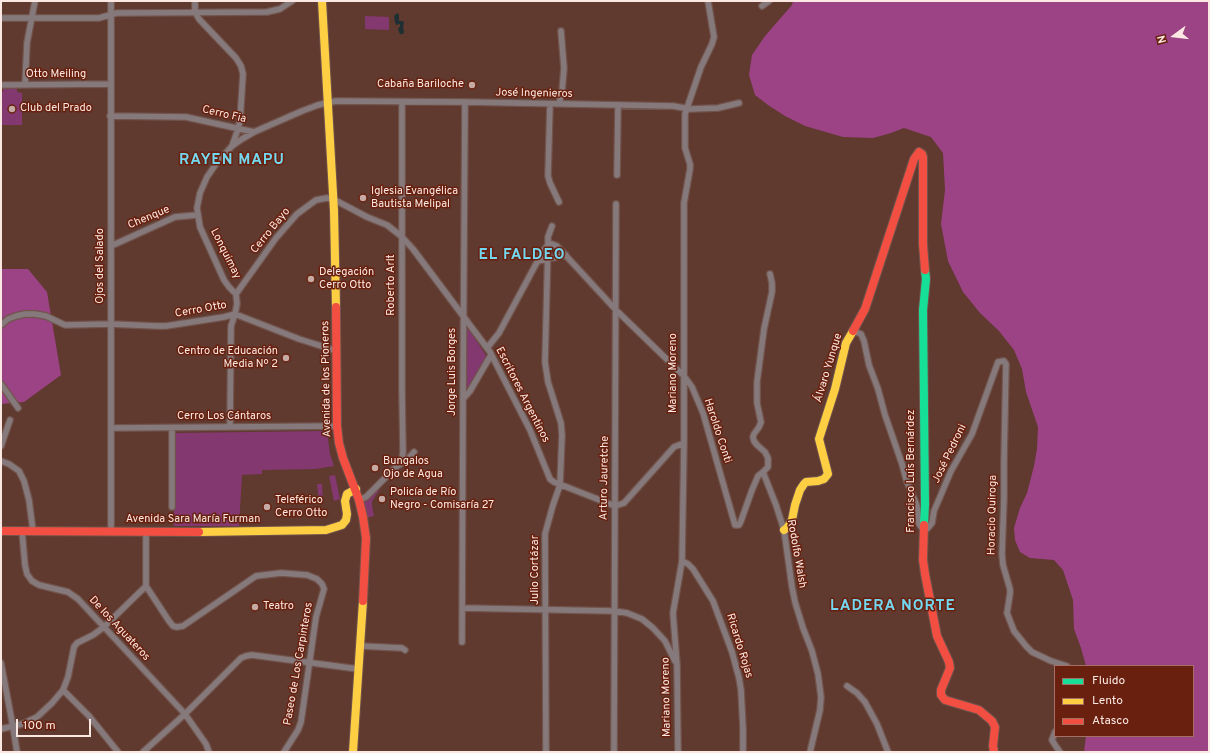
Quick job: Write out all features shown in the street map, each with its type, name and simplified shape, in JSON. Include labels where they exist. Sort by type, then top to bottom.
[{"type":"main road","name":"Avenida de los Pioneros","points":[[322,1],[333,199],[337,351],[337,426],[339,444],[343,458],[359,500],[366,538],[352,752]]},
{"type":"main road","name":"Álvaro Yunque","points":[[784,530],[792,520],[800,490],[804,484],[806,482],[824,479],[828,474],[820,440],[835,389],[846,343],[861,318],[867,304],[914,159],[919,152]]},
{"type":"main road","name":"Francisco Luis Bernárdez","points":[[919,152],[923,157],[923,244],[926,279],[923,310],[925,504],[923,529],[924,574],[937,636],[949,662],[950,668],[941,690],[941,695],[946,700],[979,710],[992,721],[995,727],[993,746],[994,752]]},
{"type":"main road","name":"Avenida Sara María Furman","points":[[1,531],[285,532],[326,530],[342,525],[346,520],[347,514],[345,501],[347,494],[356,489]]},
{"type":"street","points":[[25,85],[27,43],[35,1]]},
{"type":"street","name":"Ojos del Salado","points":[[111,1],[111,531]]},
{"type":"street","points":[[195,1],[195,12]]},
{"type":"street","points":[[1,18],[99,18],[117,13],[267,12],[280,8],[292,1]]},
{"type":"street","name":"Mariano Moreno","points":[[678,752],[677,664],[673,613],[682,560],[684,444],[684,203],[690,169],[685,148],[685,114],[701,67],[714,37],[708,1]]},
{"type":"street","points":[[762,6],[769,1]]},
{"type":"street","name":"Lonquimay","points":[[195,12],[199,19],[236,58],[241,66],[243,74],[238,129],[232,146]]},
{"type":"street","points":[[560,104],[564,68],[561,31]]},
{"type":"street","name":"Otto Meiling","points":[[1,85],[110,84]]},
{"type":"street","name":"José Ingenieros","points":[[328,102],[465,102],[673,106],[686,109],[718,108],[739,103]]},
{"type":"street","name":"Cerro Fia","points":[[110,116],[186,117],[254,132],[302,111],[328,102]]},
{"type":"street","name":"Roberto Arlt","points":[[396,467],[402,459],[403,452],[402,102]]},
{"type":"street","name":"Jorge Luis Borges","points":[[462,642],[465,102]]},
{"type":"street","points":[[550,104],[548,176],[559,202]]},
{"type":"street","points":[[617,175],[618,106]]},
{"type":"street","name":"Lonquimay","points":[[230,427],[231,326],[237,304],[236,294],[224,280],[200,227],[197,208],[200,193],[216,164],[232,146],[254,132]]},
{"type":"street","name":"Cerro Bayo","points":[[236,294],[276,238],[297,214],[316,200],[327,198],[333,199]]},
{"type":"street","name":"Escritores Argentinos","points":[[333,199],[367,217],[387,225],[402,236],[413,249],[464,315],[492,355],[530,430],[550,479],[560,485],[615,506]]},
{"type":"street","name":"Arturo Jauretche","points":[[614,752],[616,204]]},
{"type":"street","name":"Chenque","points":[[111,246],[175,217],[197,215]]},
{"type":"street","name":"Julio Cortázar","points":[[546,752],[545,534],[560,485],[562,450],[561,423],[548,382],[545,362],[548,237],[552,226]]},
{"type":"street","name":"Haroldo Conti","points":[[548,245],[552,244],[557,246],[616,310],[684,376],[692,387],[703,413],[735,525],[739,525],[758,476],[763,472]]},
{"type":"street","points":[[487,348],[499,333],[548,245]]},
{"type":"street","points":[[538,261],[566,255]]},
{"type":"street","points":[[763,472],[768,466],[768,458],[765,452],[754,441],[753,437],[759,427],[760,422],[757,382],[764,329],[772,292],[770,274]]},
{"type":"street","name":"Cerro Otto","points":[[1,325],[8,319],[25,314],[46,316],[65,325],[110,324],[166,326],[235,314],[299,339],[337,351]]},
{"type":"street","points":[[853,331],[861,334],[864,341],[869,365],[878,389],[885,416],[906,479],[917,506],[919,524],[923,529]]},
{"type":"street","points":[[463,399],[470,391],[492,355]]},
{"type":"street","name":"José Pedroni","points":[[923,529],[927,529],[932,523],[934,511],[951,471],[972,434],[998,362]]},
{"type":"street","name":"Horacio Quiroga","points":[[998,362],[1004,362],[1006,364],[1002,554],[1003,565],[1010,589],[1007,613],[1014,631],[1032,652],[1064,665]]},
{"type":"street","points":[[2,387],[18,408]]},
{"type":"street","points":[[1,446],[10,420]]},
{"type":"street","name":"Cerro Los Cántaros","points":[[111,428],[337,426]]},
{"type":"street","points":[[172,428],[172,507]]},
{"type":"street","points":[[615,506],[624,503],[674,447],[684,444]]},
{"type":"street","points":[[359,500],[366,497],[396,467],[407,460],[414,452]]},
{"type":"street","points":[[1,461],[9,464],[19,471],[24,481],[29,500],[33,531]]},
{"type":"street","name":"Rodolfo Walsh","points":[[763,472],[784,530],[795,602],[812,651],[820,685],[820,710],[810,752]]},
{"type":"street","name":"De los Aguateros","points":[[22,531],[25,565],[27,574],[32,581],[39,585],[68,592],[78,599],[185,714],[206,744],[208,752]]},
{"type":"street","points":[[1,729],[22,724],[37,717],[63,690],[68,677],[74,647],[77,643],[93,635],[104,627],[146,586],[146,531]]},
{"type":"street","name":"Ricardo Rojas","points":[[682,560],[692,569],[713,601],[732,652],[741,690],[743,750]]},
{"type":"street","name":"Paseo de Los Carpinteros","points":[[146,586],[169,621],[173,626],[177,627],[183,626],[256,576],[281,573],[307,575],[317,579],[322,584],[324,588],[316,617],[300,722],[298,730],[284,752]]},
{"type":"street","points":[[462,608],[614,611],[627,613],[642,619],[653,628],[665,641],[677,664]]},
{"type":"street","points":[[360,646],[402,648],[405,650]]},
{"type":"street","points":[[143,752],[185,714],[241,658],[246,656],[252,655],[358,669]]},
{"type":"street","points":[[1,663],[17,752]]},
{"type":"street","points":[[846,686],[857,693],[865,702],[877,724],[888,752]]},
{"type":"street","points":[[63,690],[89,716],[118,752]]},
{"type":"street","points":[[1054,735],[1052,740],[1060,752]]},
{"type":"shaded area","points":[[793,1],[1209,1],[1209,752],[1084,752],[1086,737],[1194,737],[1194,665],[1086,665],[1074,629],[1073,600],[1063,570],[1054,560],[1030,558],[1020,552],[1015,540],[1014,528],[1020,508],[1027,493],[1034,466],[1037,449],[1038,427],[1026,392],[1022,369],[1014,350],[999,331],[980,313],[963,292],[948,261],[941,224],[945,190],[943,153],[931,137],[904,128],[873,138],[843,137],[805,126],[785,116],[755,95],[749,75],[752,55],[765,36],[792,5]]},
{"type":"shaded area","points":[[398,13],[399,21],[403,21],[404,23],[403,34],[400,34],[398,29],[400,24],[396,25],[395,22],[394,16]]},
{"type":"shaded area","points":[[365,16],[389,17],[389,30],[365,29]]},
{"type":"shaded area","name":"Club del Prado","points":[[3,88],[17,88],[17,92],[22,93],[22,125],[1,125],[1,89],[3,92]]},
{"type":"shaded area","points":[[1,269],[28,269],[47,292],[61,375],[24,402],[1,404]]},
{"type":"shaded area","points":[[465,323],[487,357],[467,391],[465,391]]},
{"type":"shaded area","points":[[327,431],[330,454],[334,466],[315,469],[262,470],[262,474],[242,475],[239,526],[174,526],[174,433]]},
{"type":"shaded area","points":[[335,475],[340,499],[334,501],[329,476]]},
{"type":"shaded area","points":[[317,484],[322,484],[323,502],[319,502]]},
{"type":"shaded area","points":[[376,489],[380,489],[372,501],[374,516],[366,518],[362,500]]},
{"type":"traffic: fast","points":[[924,525],[923,310],[926,279],[925,270]]},
{"type":"traffic: slow","points":[[322,1],[334,211],[336,307]]},
{"type":"traffic: slow","points":[[784,530],[792,520],[795,505],[800,490],[804,484],[806,482],[824,479],[828,474],[819,439],[835,389],[846,343],[853,331]]},
{"type":"traffic: slow","points":[[199,532],[326,530],[342,525],[346,520],[347,514],[345,501],[347,494],[356,489]]},
{"type":"traffic: slow","points":[[353,752],[363,601]]},
{"type":"traffic: jam","points":[[853,331],[865,309],[914,159],[919,152],[923,157],[923,244],[925,270]]},
{"type":"traffic: jam","points":[[336,307],[337,426],[343,458],[359,500],[363,517],[366,538],[363,601]]},
{"type":"traffic: jam","points":[[924,525],[923,560],[925,574],[937,636],[949,662],[950,668],[941,690],[941,695],[945,700],[979,710],[992,721],[995,727],[993,746],[994,752]]},
{"type":"traffic: jam","points":[[1,531],[199,532]]},
{"type":"place","name":"Cabaña Bariloche","points":[[472,85]]},
{"type":"place","name":"Club del Prado","points":[[12,109]]},
{"type":"place","name":"Iglesia Evangélica Bautista Melipal","points":[[363,198]]},
{"type":"place","name":"Delegación Cerro Otto","points":[[311,279]]},
{"type":"place","name":"Centro de Educación Media Nº 2","points":[[286,358]]},
{"type":"place","name":"Bungalos Ojo de Agua","points":[[375,468]]},
{"type":"place","name":"Policía de Río Negro - Comisaría 27","points":[[382,499]]},
{"type":"place","name":"Teleférico Cerro Otto","points":[[267,507]]},
{"type":"place","name":"Teatro","points":[[255,607]]},
{"type":"district","name":"RAYEN MAPU","points":[[232,161]]},
{"type":"district","name":"EL FALDEO","points":[[522,256]]},
{"type":"district","name":"LADERA NORTE","points":[[893,607]]}]
